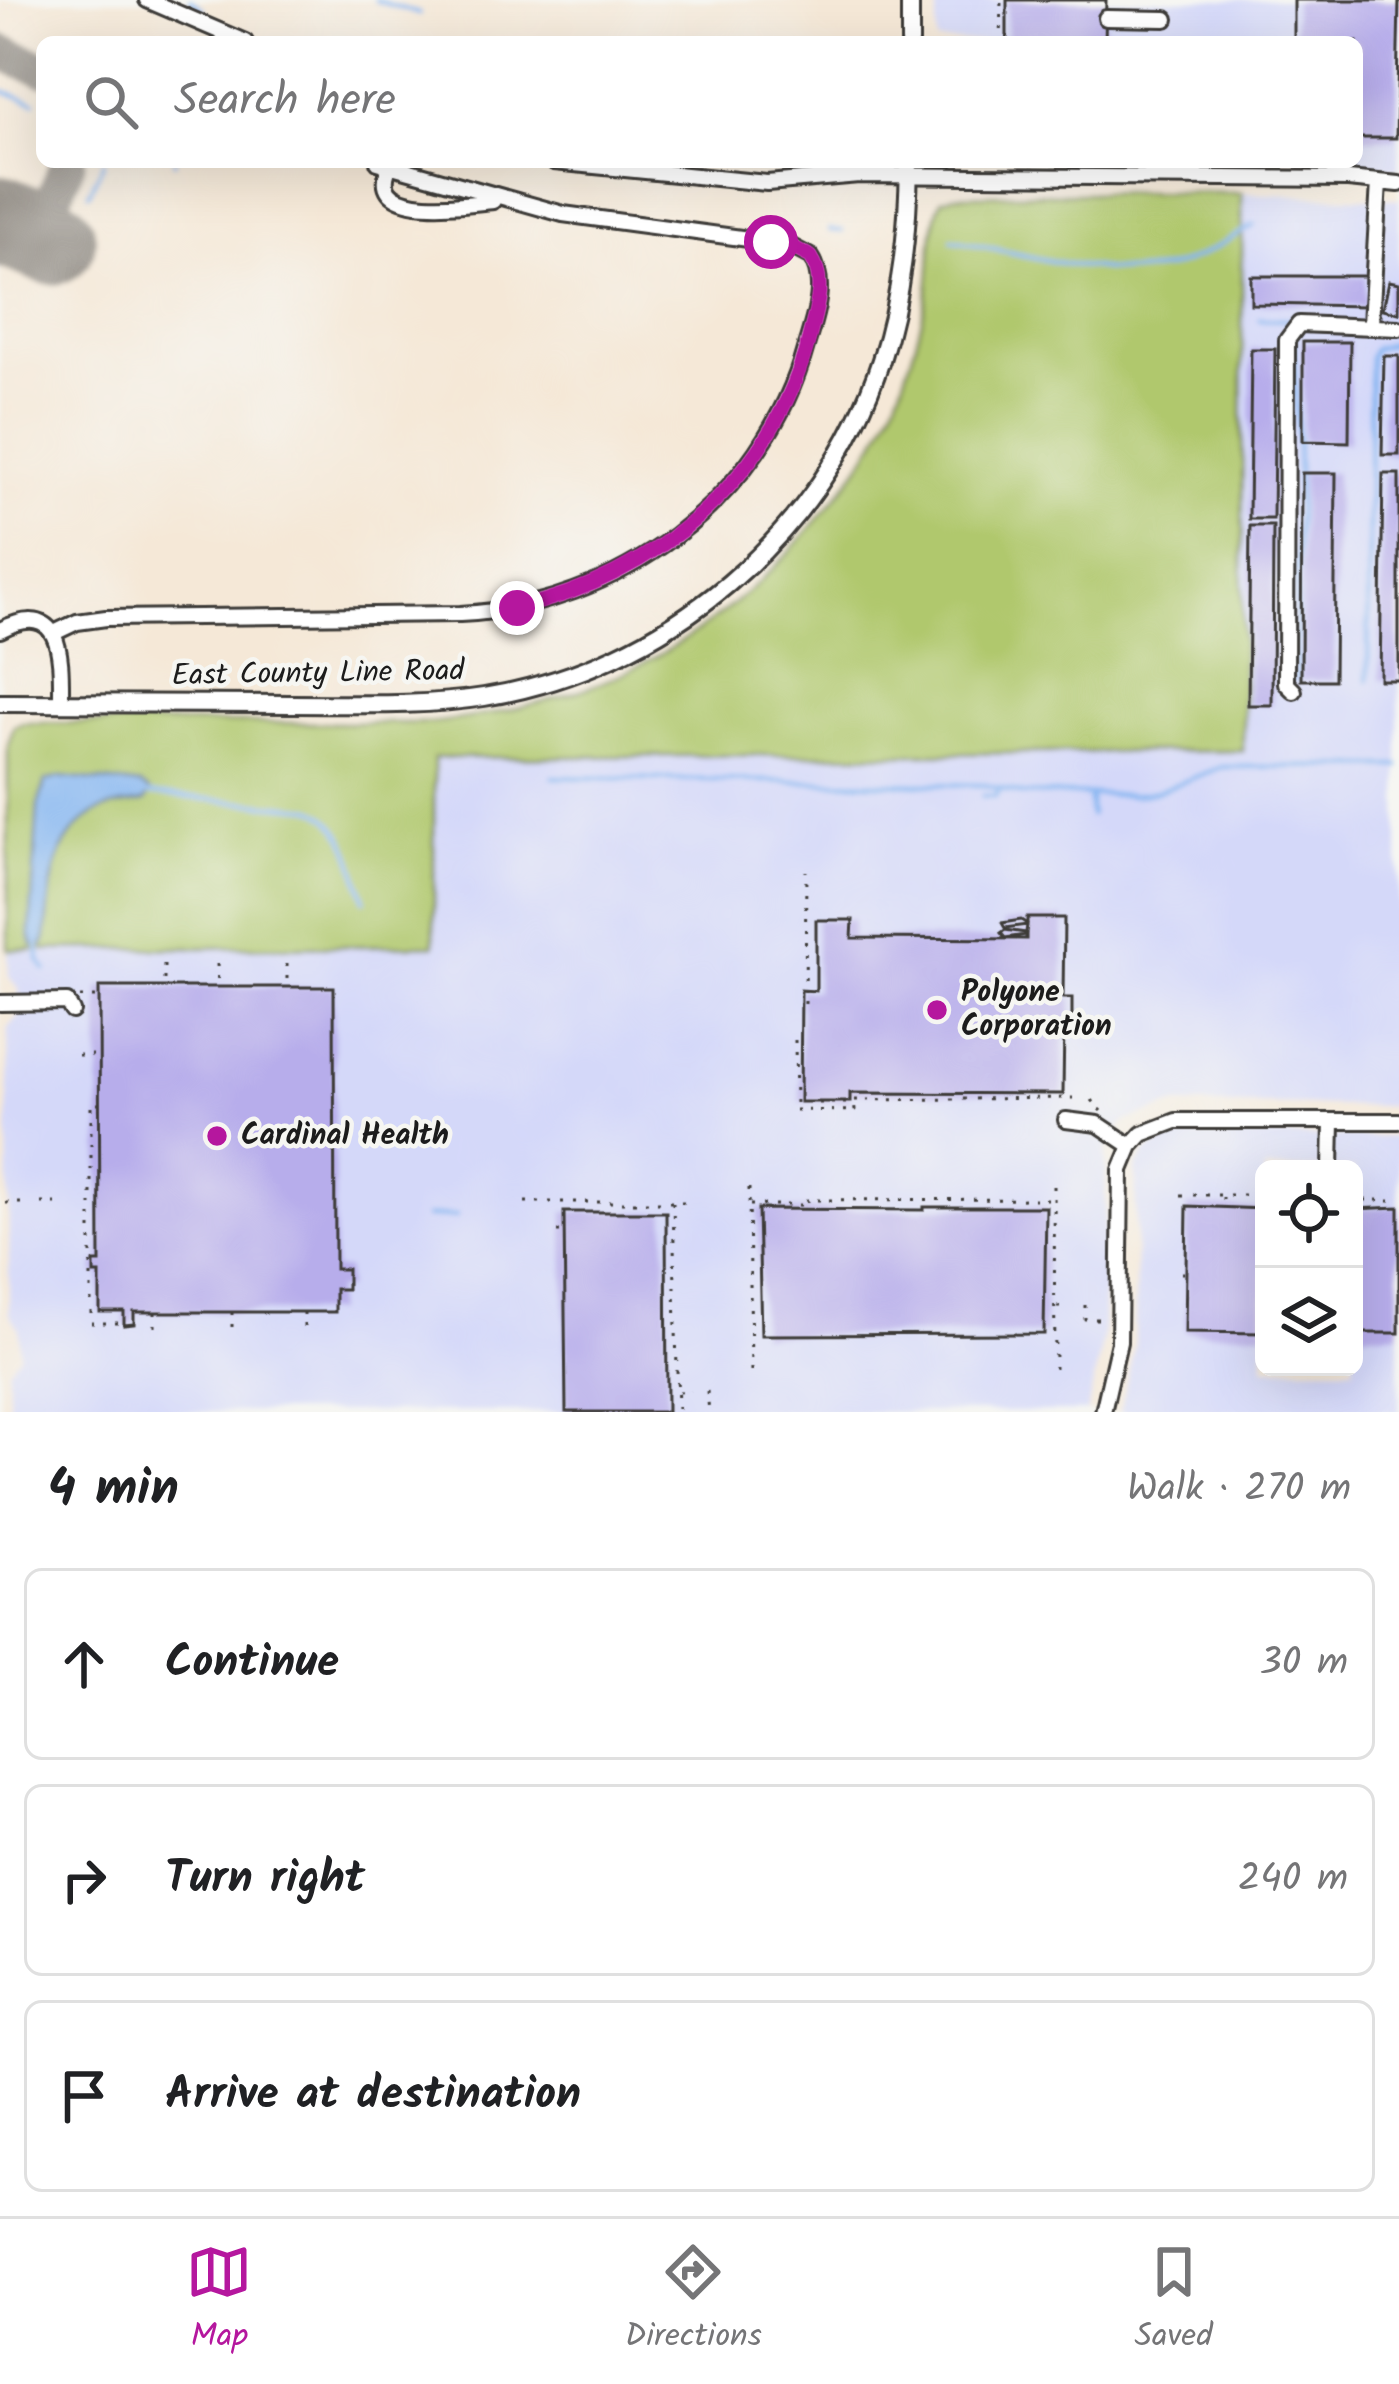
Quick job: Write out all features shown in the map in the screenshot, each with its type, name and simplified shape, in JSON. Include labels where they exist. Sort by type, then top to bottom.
[{"type":"main road","points":[[910,0],[910,36]]},
{"type":"main road","name":"East County Line Road","points":[[0,704],[429,703],[506,693],[568,676],[635,647],[695,610],[747,568],[790,524],[849,436],[872,387],[899,289],[909,169]]},
{"type":"street","points":[[147,0],[231,36]]},
{"type":"street","points":[[1106,18],[1166,19]]},
{"type":"street","points":[[386,168],[388,190],[416,205],[504,200]]},
{"type":"street","points":[[54,633],[77,622],[106,618],[505,611],[549,601],[617,574],[662,547],[705,512],[740,474],[788,397],[804,356],[820,280],[816,264],[801,250],[771,242],[578,217],[504,200],[420,168]]},
{"type":"street","points":[[615,168],[766,183],[909,169],[1399,184]]},
{"type":"street","points":[[1371,324],[1379,182]]},
{"type":"street","points":[[1294,691],[1286,683],[1287,340],[1299,324],[1399,328]]},
{"type":"street","points":[[0,629],[34,622],[54,633],[61,651],[61,704]]},
{"type":"street","points":[[0,1003],[75,1004]]},
{"type":"street","points":[[1066,1120],[1090,1121],[1131,1146]]},
{"type":"street","points":[[1103,1412],[1119,1342],[1120,1178],[1131,1146],[1151,1128],[1175,1121],[1399,1121]]},
{"type":"street","points":[[1331,1160],[1332,1121]]},
{"type":"path","points":[[1000,0],[1004,36]]},
{"type":"path","points":[[805,1004],[806,872]]},
{"type":"path","points":[[806,951],[816,951]]},
{"type":"path","points":[[217,964],[218,986]]},
{"type":"path","points":[[287,964],[287,986]]},
{"type":"path","points":[[164,965],[164,986]]},
{"type":"path","points":[[806,969],[816,970]]},
{"type":"path","points":[[75,1004],[99,997]]},
{"type":"path","points":[[795,1040],[795,1109],[855,1111],[855,1098]]},
{"type":"path","points":[[78,1054],[100,1054]]},
{"type":"path","points":[[819,1111],[819,1102],[878,1096],[1073,1098]]},
{"type":"path","points":[[100,1104],[91,1104],[91,1323],[121,1323]]},
{"type":"path","points":[[79,1112],[91,1112]]},
{"type":"path","points":[[91,1168],[100,1168]]},
{"type":"path","points":[[1054,1186],[1055,1374]]},
{"type":"path","points":[[749,1188],[751,1376]]},
{"type":"path","points":[[1181,1195],[1255,1196]]},
{"type":"path","points":[[1223,1196],[1223,1209]]},
{"type":"path","points":[[1363,1196],[1364,1210]]},
{"type":"path","points":[[750,1205],[1054,1199]]},
{"type":"path","points":[[871,1200],[871,1208]]},
{"type":"path","points":[[933,1200],[933,1207]]},
{"type":"path","points":[[1364,1200],[1399,1200]]},
{"type":"path","points":[[525,1202],[690,1202]]},
{"type":"path","points":[[631,1202],[631,1212]]},
{"type":"path","points":[[673,1202],[677,1412]]},
{"type":"path","points":[[6,1203],[27,1203]]},
{"type":"path","points":[[41,1203],[64,1203]]},
{"type":"path","points":[[79,1203],[91,1203]]},
{"type":"path","points":[[91,1226],[100,1226]]},
{"type":"path","points":[[557,1232],[565,1232]]},
{"type":"path","points":[[1044,1269],[1054,1270]]},
{"type":"path","points":[[750,1271],[761,1271]]},
{"type":"path","points":[[91,1292],[100,1292]]},
{"type":"path","points":[[1084,1305],[1085,1319],[1105,1319]]},
{"type":"path","points":[[1055,1307],[1068,1306]]},
{"type":"path","points":[[155,1312],[155,1332]]},
{"type":"path","points":[[232,1312],[232,1332]]},
{"type":"path","points":[[304,1312],[304,1330]]},
{"type":"path","points":[[667,1386],[691,1391]]},
{"type":"path","points":[[706,1391],[709,1412]]},
{"type":"shaded area","points":[[937,0],[1399,0],[1399,169],[1363,166],[1363,36],[937,36]]},
{"type":"shaded area","points":[[1242,193],[1399,199],[1399,1106],[1174,1105],[1124,1122],[1106,1150],[1103,1339],[1087,1412],[9,1412],[8,1369],[20,1354],[19,1328],[9,1314],[8,1028],[19,1015],[19,989],[9,977],[8,950],[433,945],[433,758],[1242,751]]},
{"type":"shaded area","points":[[1173,1136],[1399,1137],[1399,1412],[1120,1412],[1135,1343],[1136,1169],[1146,1152]]},
{"type":"green space","points":[[1242,193],[1243,751],[434,758],[434,945],[8,950],[8,745],[14,726],[430,723],[543,702],[643,664],[733,605],[775,567],[865,458],[894,404],[914,350],[942,199]]},
{"type":"water","points":[[61,777],[141,785],[150,791],[145,802],[98,812],[70,836],[56,866],[46,937],[43,945],[33,945],[38,805],[46,781]]},
{"type":"building","points":[[1007,0],[1106,0],[1105,36],[1007,36]]},
{"type":"building","points":[[1294,0],[1399,0],[1396,138],[1363,138],[1363,36],[1294,36]]},
{"type":"building","points":[[1251,276],[1365,276],[1365,306],[1251,304]]},
{"type":"building","points":[[1389,281],[1399,283],[1399,313],[1383,309]]},
{"type":"building","points":[[1303,342],[1350,342],[1349,442],[1303,441]]},
{"type":"building","points":[[1251,349],[1275,349],[1273,519],[1249,519]]},
{"type":"building","points":[[1384,356],[1399,356],[1399,455],[1382,455]]},
{"type":"building","points":[[1302,473],[1336,473],[1334,680],[1301,680]]},
{"type":"building","points":[[1383,474],[1399,474],[1399,680],[1380,680]]},
{"type":"building","points":[[1250,526],[1273,526],[1272,705],[1248,705]]},
{"type":"building","name":"Polyone Corporation","points":[[1027,918],[1064,918],[1063,998],[1072,998],[1072,1023],[1064,1023],[1063,1094],[850,1093],[850,1102],[800,1102],[801,990],[816,991],[816,920],[853,920],[852,938],[1026,939],[1026,935],[1005,938],[1001,933],[1026,933],[1027,925],[1005,928],[1002,923],[1021,920],[1027,924]]},
{"type":"building","name":"Cardinal Health","points":[[99,987],[334,987],[335,1269],[347,1269],[347,1289],[335,1289],[335,1312],[134,1312],[134,1324],[124,1325],[124,1312],[100,1312],[100,1274],[94,1274],[94,1262],[100,1262]]},
{"type":"building","points":[[1187,1206],[1255,1209],[1255,1333],[1185,1332]]},
{"type":"building","points":[[1046,1207],[1044,1334],[761,1335],[758,1209]]},
{"type":"building","points":[[1399,1207],[1399,1333],[1363,1333],[1363,1209]]},
{"type":"building","points":[[564,1212],[666,1212],[667,1412],[566,1412]]},
{"type":"waterway","points":[[190,0],[203,9]]},
{"type":"waterway","points":[[375,0],[419,14]]},
{"type":"waterway","points":[[0,90],[35,102]]},
{"type":"waterway","points":[[89,193],[101,168]]},
{"type":"waterway","points":[[952,240],[1093,268],[1148,271],[1192,259],[1254,225]]},
{"type":"waterway","points":[[830,230],[842,231]]},
{"type":"waterway","points":[[1259,319],[1296,320]]},
{"type":"waterway","points":[[1294,337],[1296,680]]},
{"type":"waterway","points":[[1368,680],[1370,357],[1374,349],[1399,342]]},
{"type":"waterway","points":[[553,777],[985,785],[1021,794],[1135,795],[1222,767],[1399,766]]},
{"type":"waterway","points":[[983,796],[996,796],[1001,788]]},
{"type":"waterway","points":[[147,794],[311,808],[342,834],[365,900]]},
{"type":"waterway","points":[[1090,797],[1090,815]]},
{"type":"waterway","points":[[38,942],[39,960],[46,970]]},
{"type":"waterway","points":[[427,1217],[456,1216]]},
{"type":"taxiway","points":[[0,52],[36,66]]},
{"type":"taxiway","points":[[39,235],[66,168]]},
{"type":"runway","points":[[0,220],[51,240]]},
{"type":"place","name":"Polyone Corporation","points":[[937,1010]]},
{"type":"place","name":"Cardinal Health","points":[[217,1136]]},
{"type":"route","points":[[517,608],[579,591],[634,565],[691,525],[740,474],[795,380],[820,280],[811,257],[771,242]]}]
